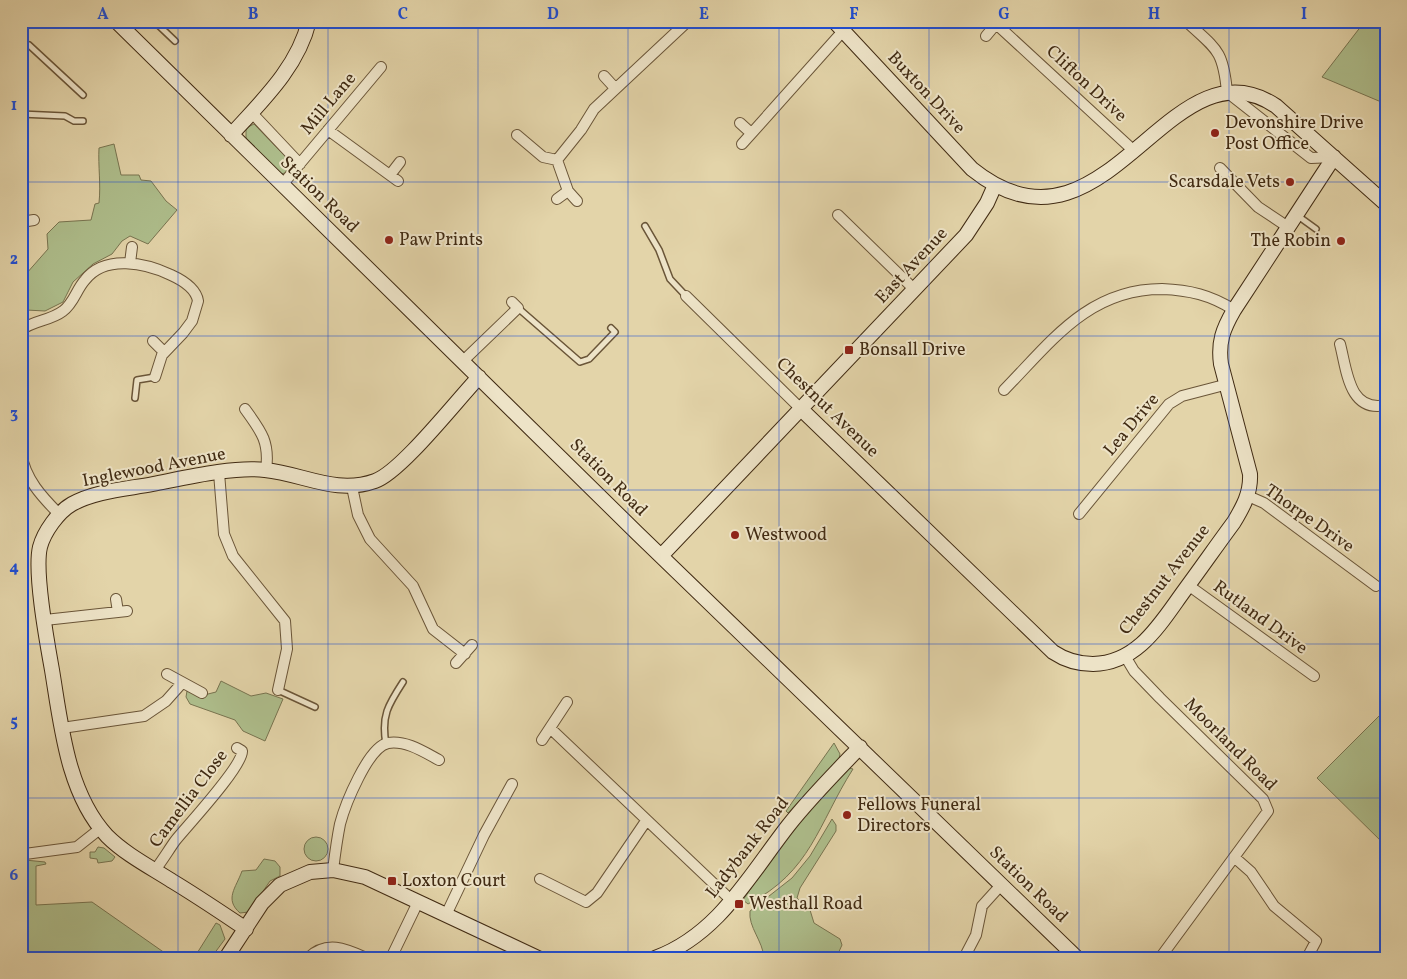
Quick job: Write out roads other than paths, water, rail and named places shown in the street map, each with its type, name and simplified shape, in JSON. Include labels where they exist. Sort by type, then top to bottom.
[{"type":"street","name":"Station Road","points":[[116,21],[462,362],[1077,958]]},
{"type":"street","points":[[231,135],[293,61],[305,38],[309,21]]},
{"type":"street","points":[[557,160],[581,130],[594,109],[688,21]]},
{"type":"street","points":[[1186,21],[1220,54],[1224,66],[1227,92],[1311,158],[1334,158]]},
{"type":"street","points":[[986,36],[995,23]]},
{"type":"street","name":"Clifton Drive","points":[[995,23],[1134,151]]},
{"type":"street","points":[[742,144],[838,26]]},
{"type":"street","name":"Buxton Drive","points":[[838,26],[972,169],[995,185]]},
{"type":"street","name":"Mill Lane","points":[[282,185],[381,67]]},
{"type":"street","points":[[604,76],[615,88]]},
{"type":"street","points":[[995,185],[1024,195],[1056,196],[1091,184],[1203,98],[1227,92],[1249,93],[1268,100],[1386,204]]},
{"type":"street","points":[[251,112],[300,164]]},
{"type":"street","points":[[740,124],[751,133]]},
{"type":"street","points":[[328,130],[394,178],[400,162]]},
{"type":"street","points":[[517,135],[543,157],[557,160]]},
{"type":"street","name":"Chestnut Avenue","points":[[686,296],[1053,652],[1062,658],[1087,664],[1103,664],[1125,656],[1151,636],[1234,522],[1248,496],[1249,468],[1228,384],[1221,364],[1220,341],[1224,327],[1234,310],[1334,158]]},
{"type":"street","points":[[557,160],[568,191],[577,201]]},
{"type":"street","points":[[1220,168],[1258,207],[1288,227]]},
{"type":"street","name":"East Avenue","points":[[661,556],[966,236],[995,185]]},
{"type":"street","points":[[556,199],[568,191]]},
{"type":"street","points":[[838,215],[916,290]]},
{"type":"street","points":[[21,222],[34,220]]},
{"type":"street","points":[[130,263],[132,247]]},
{"type":"street","points":[[21,330],[32,323],[51,318],[67,308],[83,282],[92,274],[114,264],[130,263],[154,268],[174,277],[192,289],[197,297],[197,305],[192,321],[183,334],[164,352],[155,377]]},
{"type":"street","points":[[1004,390],[1076,318],[1092,306],[1120,294],[1148,290],[1183,290],[1212,297],[1234,310]]},
{"type":"street","points":[[462,362],[515,305]]},
{"type":"street","points":[[153,341],[164,352]]},
{"type":"street","points":[[1340,344],[1354,392],[1360,401],[1374,407],[1386,404]]},
{"type":"street","name":"Inglewood Avenue","points":[[246,929],[122,848],[101,828],[78,785],[62,728],[45,620],[39,552],[44,537],[60,515],[72,504],[98,495],[219,473],[266,470],[325,485],[352,487],[381,478],[394,470],[479,377]]},
{"type":"street","name":"Lea Drive","points":[[1079,514],[1169,404],[1182,396],[1228,384]]},
{"type":"street","points":[[245,409],[266,442],[268,456],[266,470]]},
{"type":"street","points":[[21,453],[24,466],[32,483],[60,515]]},
{"type":"street","points":[[219,473],[224,534],[233,556],[285,622],[287,649],[278,690]]},
{"type":"street","points":[[352,487],[358,515],[370,539],[413,586],[433,629],[465,654]]},
{"type":"street","name":"Thorpe Drive","points":[[1248,496],[1264,503],[1376,586]]},
{"type":"street","name":"Rutland Drive","points":[[1188,586],[1314,676]]},
{"type":"street","points":[[45,620],[123,612],[116,599]]},
{"type":"street","points":[[456,663],[472,645]]},
{"type":"street","name":"Moorland Road","points":[[1125,656],[1134,671],[1160,698],[1244,779],[1267,804],[1268,811],[1160,958]]},
{"type":"street","points":[[167,674],[202,693]]},
{"type":"street","points":[[62,728],[144,716],[166,701],[182,683]]},
{"type":"street","points":[[542,740],[567,702]]},
{"type":"street","points":[[550,728],[732,901]]},
{"type":"street","points":[[333,870],[341,821],[355,784],[376,749],[386,744],[394,743],[415,748],[439,760]]},
{"type":"street","name":"Ladybank Road","points":[[655,958],[675,954],[703,931],[732,901],[805,805],[860,747]]},
{"type":"street","name":"Camellia Close","points":[[155,870],[229,776],[242,755],[242,751],[237,748]]},
{"type":"street","points":[[446,915],[484,835],[512,784]]},
{"type":"street","points":[[540,879],[586,902],[597,893],[646,821]]},
{"type":"street","points":[[25,854],[77,847],[101,828]]},
{"type":"street","points":[[1234,858],[1246,867],[1274,906],[1316,941],[1307,958]]},
{"type":"street","points":[[226,958],[262,903],[280,885],[310,872],[333,870],[356,874],[538,958]]},
{"type":"street","points":[[964,958],[976,935],[982,906],[1001,885]]},
{"type":"street","points":[[391,958],[418,902]]},
{"type":"street","points":[[308,958],[319,950],[334,947],[366,958]]},
{"type":"lane","points":[[154,21],[175,42]]},
{"type":"lane","points":[[21,43],[29,45],[83,95]]},
{"type":"lane","points":[[21,114],[65,116],[74,121],[83,121]]},
{"type":"lane","points":[[1297,214],[1316,229]]},
{"type":"lane","points":[[645,226],[659,250],[670,278],[686,296]]},
{"type":"lane","points":[[515,305],[580,362],[589,359],[615,332],[611,328]]},
{"type":"lane","points":[[135,398],[137,380],[155,377]]},
{"type":"lane","points":[[386,744],[382,726],[388,705],[403,682]]},
{"type":"lane","points":[[278,690],[315,707]]},
{"type":"place","name":"Devonshire Drive Post Office","points":[[1215,133]]},
{"type":"place","name":"Scarsdale Vets","points":[[1290,182]]},
{"type":"place","name":"Paw Prints","points":[[389,240]]},
{"type":"place","name":"The Robin","points":[[1341,241]]},
{"type":"place","name":"Bonsall Drive","points":[[849,350]]},
{"type":"place","name":"Westwood","points":[[735,535]]},
{"type":"place","name":"Fellows Funeral Directors","points":[[847,815]]},
{"type":"place","name":"Loxton Court","points":[[392,881]]},
{"type":"place","name":"Westhall Road","points":[[739,904]]}]
